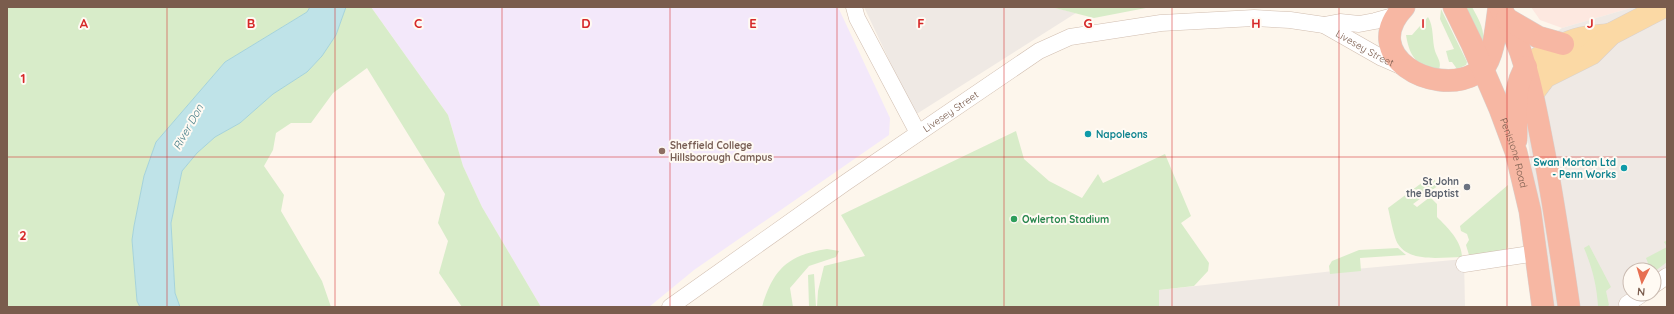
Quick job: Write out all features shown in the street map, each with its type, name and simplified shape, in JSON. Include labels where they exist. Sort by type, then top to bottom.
[{"type":"highway","name":"Penistone Road","points":[[1454,7],[1500,109],[1516,152],[1530,211],[1543,307]]},
{"type":"highway","points":[[1401,11],[1392,24],[1390,32],[1394,55],[1407,69],[1438,80],[1456,81],[1469,77],[1483,70],[1494,45],[1502,11]]},
{"type":"highway","points":[[1502,11],[1538,38],[1563,44]]},
{"type":"highway","points":[[1502,11],[1517,40],[1533,93],[1569,307]]},
{"type":"highway","points":[[1516,152],[1517,90],[1520,76],[1526,67]]},
{"type":"main road","points":[[1533,93],[1546,77],[1591,54],[1611,34],[1663,7]]},
{"type":"main road","points":[[1526,67],[1542,55],[1563,44],[1582,38],[1611,34]]},
{"type":"street","points":[[854,7],[857,18],[918,133]]},
{"type":"street","name":"Livesey Street","points":[[670,307],[845,183],[1039,51],[1070,36],[1161,23],[1268,13],[1290,20],[1324,25],[1340,22],[1368,23],[1401,11]]},
{"type":"street","name":"Livesey Street","points":[[1324,25],[1382,58],[1407,69]]},
{"type":"street","points":[[1464,264],[1536,253]]},
{"type":"shaded area","name":"Sheffield College Hillsborough Campus","points":[[371,7],[838,7],[890,118],[889,135],[694,270],[649,307],[541,307],[482,207],[463,166],[448,115]]},
{"type":"shaded area","points":[[864,7],[1051,7],[1076,13],[915,115]]},
{"type":"shaded area","points":[[1531,7],[1634,7],[1562,28],[1540,20]]},
{"type":"shaded area","points":[[1634,7],[1667,7],[1667,285],[1662,289],[1662,262],[1622,262],[1622,302],[1640,302],[1628,307],[1550,307],[1517,59],[1562,28]]},
{"type":"shaded area","points":[[1464,259],[1465,307],[1159,307],[1159,290],[1334,271]]},
{"type":"green space","points":[[7,7],[310,7],[307,12],[225,62],[156,142],[144,176],[132,240],[137,301],[140,307],[7,307]]},
{"type":"green space","points":[[346,7],[371,7],[448,115],[463,166],[482,207],[541,307],[462,307],[439,273],[448,241],[438,223],[445,194],[367,68],[333,93],[311,123],[291,123],[276,133],[273,150],[264,166],[284,195],[281,211],[322,281],[331,307],[180,307],[175,293],[171,223],[182,171],[197,153],[215,137],[240,123],[273,94],[307,72],[322,56],[336,35]]},
{"type":"green space","points":[[1051,7],[1151,7],[1094,18]]},
{"type":"green space","points":[[1463,7],[1472,7],[1483,30],[1483,46]]},
{"type":"green space","points":[[1441,9],[1467,62],[1466,65],[1457,69],[1452,62],[1449,62],[1446,51],[1454,49],[1440,19]]},
{"type":"green space","points":[[1428,17],[1431,25],[1435,51],[1440,62],[1439,69],[1420,63],[1415,59],[1412,55],[1406,35],[1412,35]]},
{"type":"green space","name":"Owlerton Stadium","points":[[1016,131],[1024,159],[1049,181],[1082,198],[1098,174],[1103,183],[1165,154],[1191,216],[1181,223],[1209,263],[1208,271],[1194,286],[1159,290],[1159,307],[817,307],[818,291],[824,266],[865,256],[841,215]]},
{"type":"green space","points":[[1431,176],[1439,185],[1413,204],[1417,207],[1430,197],[1437,204],[1437,217],[1457,240],[1460,245],[1462,257],[1427,258],[1410,254],[1403,250],[1398,244],[1388,208]]},
{"type":"green space","points":[[1508,185],[1508,247],[1506,251],[1469,255],[1466,245],[1469,240],[1467,234],[1461,231],[1460,226]]},
{"type":"green space","points":[[1667,240],[1667,247],[1664,242]]},
{"type":"green space","points":[[1589,245],[1611,287],[1606,291],[1609,305],[1607,307],[1598,307],[1594,277],[1584,248]]},
{"type":"green space","points":[[1667,247],[1667,262],[1662,266],[1662,262],[1648,262],[1646,258]]},
{"type":"green space","points":[[1398,248],[1406,255],[1360,258],[1361,271],[1330,274],[1329,266],[1332,261],[1359,250]]},
{"type":"green space","points":[[827,249],[839,251],[836,257],[809,266],[790,288],[793,307],[762,307],[771,283],[784,266],[802,255]]},
{"type":"green space","points":[[814,274],[816,307],[809,307],[808,275]]},
{"type":"water","name":"River Don","points":[[310,7],[346,7],[336,35],[322,56],[307,72],[273,94],[240,123],[215,137],[197,153],[182,171],[171,223],[175,293],[180,307],[140,307],[137,301],[132,240],[144,176],[156,142],[225,62],[307,12]]},
{"type":"place","name":"Napoleons","points":[[1088,134]]},
{"type":"place","name":"Sheffield College Hillsborough Campus","points":[[662,151]]},
{"type":"place","name":"Swan Morton Ltd - Penn Works","points":[[1624,168]]},
{"type":"place","name":"St John the Baptist","points":[[1467,187]]},
{"type":"place","name":"Owlerton Stadium","points":[[1014,219]]}]
